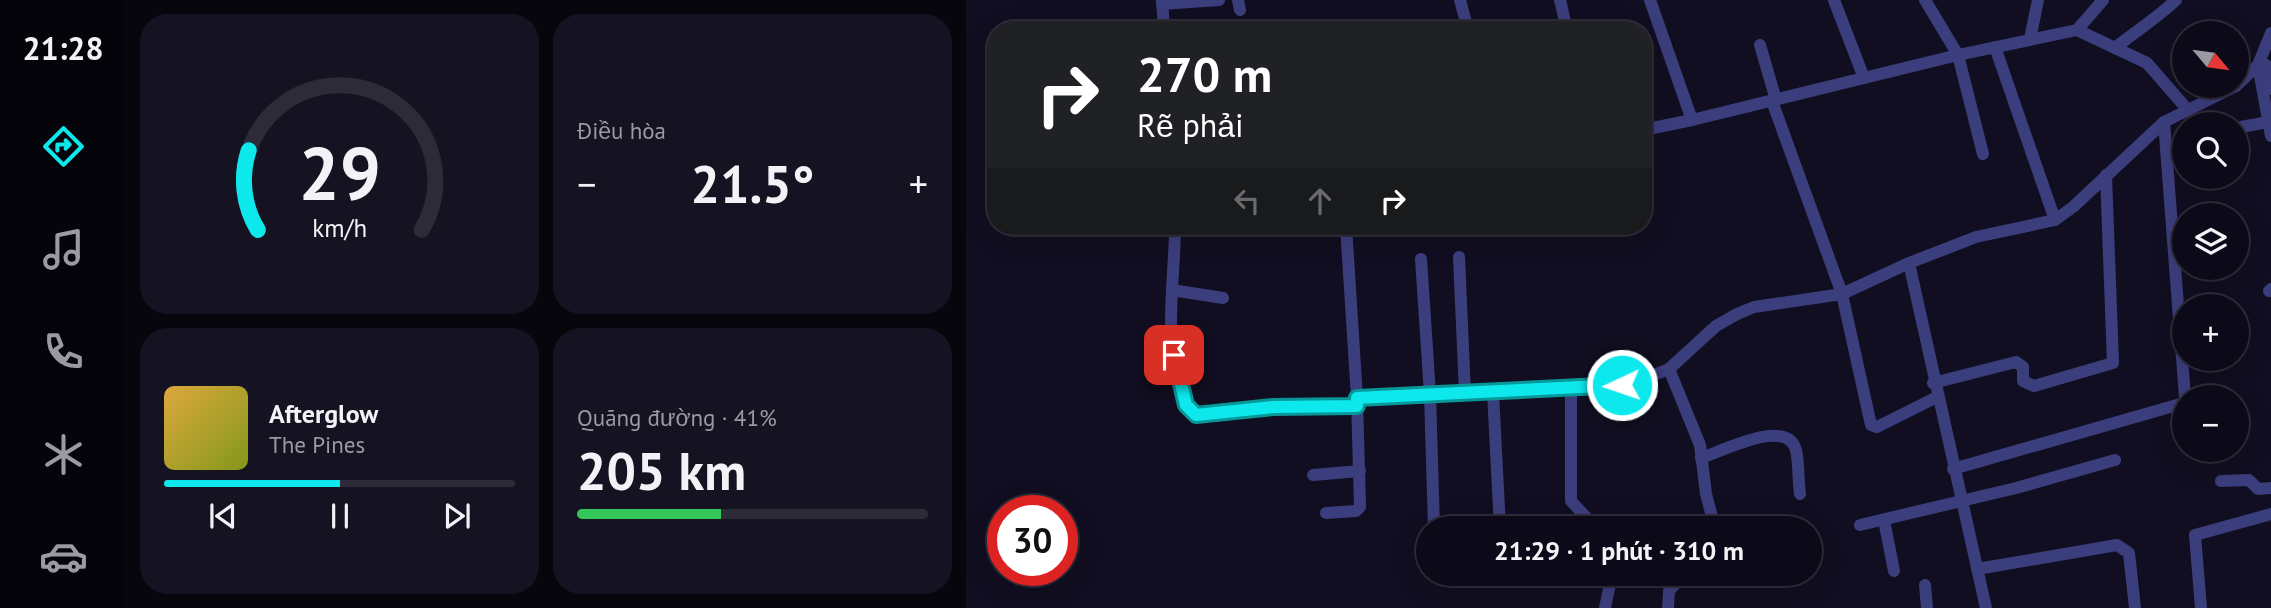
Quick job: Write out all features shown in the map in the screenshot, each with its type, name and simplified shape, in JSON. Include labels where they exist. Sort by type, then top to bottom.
[{"type":"street","points":[[1163,21],[1162,2],[1219,0]]},
{"type":"street","points":[[1460,0],[1466,21]]},
{"type":"street","points":[[1560,0],[1565,21]]},
{"type":"street","points":[[1650,0],[1692,120]]},
{"type":"street","points":[[1834,0],[1864,78]]},
{"type":"street","points":[[1925,0],[1958,55],[1983,154]]},
{"type":"street","points":[[2030,39],[2038,0]]},
{"type":"street","points":[[2077,30],[2103,0]]},
{"type":"street","points":[[2115,48],[2140,27],[2148,26],[2176,0]]},
{"type":"street","points":[[1652,128],[1958,55],[2077,30],[2147,63],[2188,109]]},
{"type":"street","points":[[2271,33],[2265,67],[2271,136]]},
{"type":"street","points":[[1760,45],[1774,101],[1842,294],[1871,425],[1877,427],[1937,397]]},
{"type":"street","points":[[1995,47],[2054,220]]},
{"type":"street","points":[[2249,77],[2265,67]]},
{"type":"street","points":[[2265,67],[2271,89]]},
{"type":"street","points":[[1175,235],[1172,339],[1176,371],[1190,412],[1203,415],[1430,394],[1622,385],[1668,369],[1716,326],[1754,307],[1842,294],[1909,263],[1976,237],[2054,220],[2165,122],[2211,98]]},
{"type":"street","points":[[2165,122],[2184,385]]},
{"type":"street","points":[[2249,126],[2268,122]]},
{"type":"street","points":[[1933,383],[2017,362],[2023,367],[2023,381],[2034,386],[2113,363],[2106,175]]},
{"type":"street","points":[[1326,513],[1359,509],[1357,402],[1347,235]]},
{"type":"street","points":[[1459,257],[1465,393]]},
{"type":"street","points":[[1421,259],[1430,394],[1434,516]]},
{"type":"street","points":[[1909,263],[1933,383],[1986,608]]},
{"type":"street","points":[[1172,290],[1223,298]]},
{"type":"street","points":[[1668,369],[1700,445],[1706,494],[1712,516]]},
{"type":"street","points":[[1571,388],[1571,501],[1585,516]]},
{"type":"street","points":[[1493,392],[1499,516]]},
{"type":"street","points":[[1953,469],[2172,407]]},
{"type":"street","points":[[1702,458],[1758,438],[1776,434],[1784,436],[1792,441],[1796,450],[1800,494]]},
{"type":"street","points":[[1860,525],[1962,502],[2115,460]]},
{"type":"street","points":[[1313,475],[1360,471]]},
{"type":"street","points":[[2221,481],[2249,480],[2258,489],[2271,488]]},
{"type":"street","points":[[2202,608],[2194,535],[2271,514]]},
{"type":"street","points":[[1884,520],[1894,571]]},
{"type":"street","points":[[1977,569],[2117,545],[2129,553],[2135,608]]},
{"type":"street","points":[[1925,585],[1927,608]]},
{"type":"street","points":[[1605,608],[1610,586]]},
{"type":"street","points":[[1668,608],[1669,591],[1673,586]]},
{"type":"route","points":[[1174,355],[1186,405],[1190,412],[1196,415],[1297,405],[1357,406],[1357,398],[1622,385]]}]
